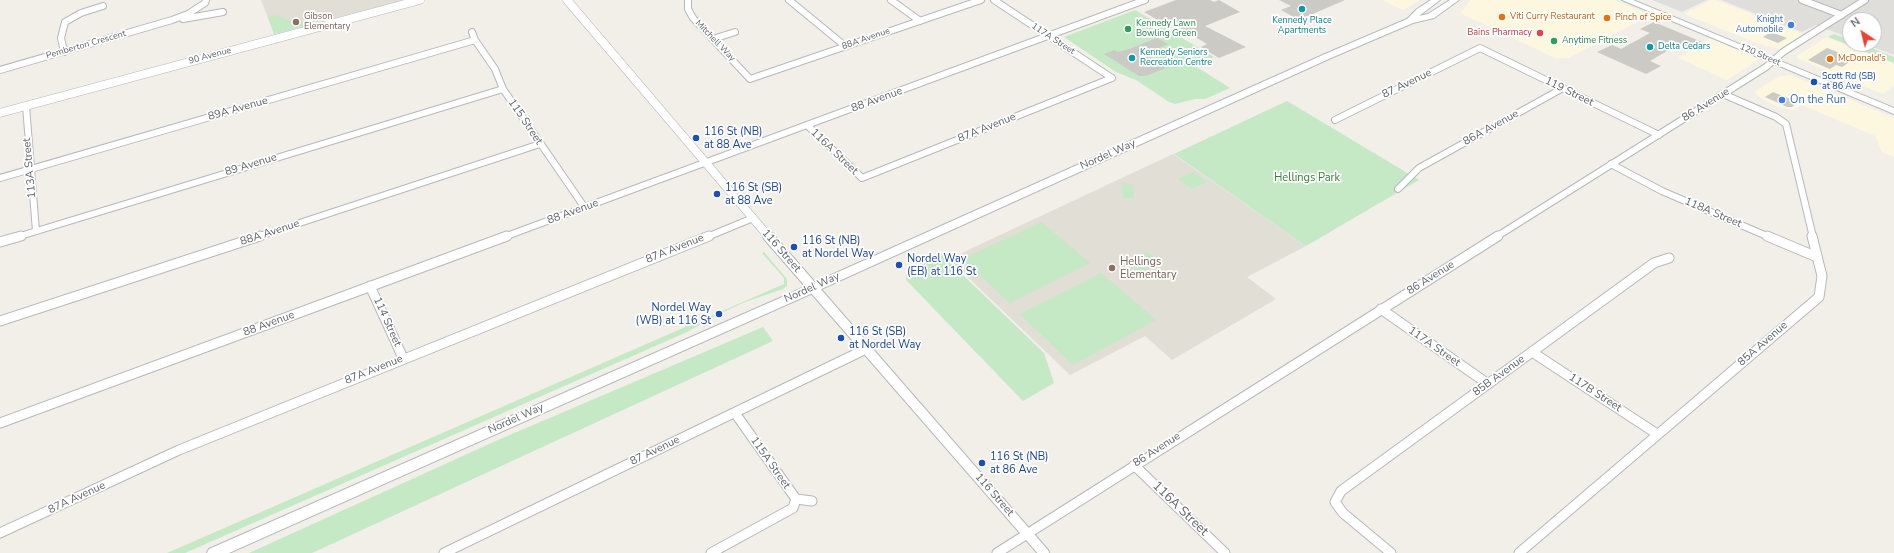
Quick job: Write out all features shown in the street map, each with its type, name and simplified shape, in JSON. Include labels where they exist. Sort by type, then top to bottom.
[{"type":"main road","name":"Nordel Way","points":[[1410,21],[1420,11],[1436,0]]},
{"type":"main road","name":"Nordel Way","points":[[214,553],[813,288],[1410,21],[1431,16],[1456,0]]},
{"type":"main road","name":"120 Street","points":[[1626,0],[1894,104]]},
{"type":"main road","points":[[1633,0],[1651,7],[1658,7]]},
{"type":"main road","name":"120 Street","points":[[1641,0],[1894,111]]},
{"type":"street","name":"Pemberton Crescent","points":[[0,70],[172,20],[188,14],[205,3],[206,0]]},
{"type":"street","name":"90 Avenue","points":[[0,113],[420,0]]},
{"type":"street","name":"116 Street","points":[[567,0],[705,163],[1044,553]]},
{"type":"street","name":"Mitchell Way","points":[[688,0],[687,5],[689,13],[750,78]]},
{"type":"street","points":[[789,0],[845,46]]},
{"type":"street","points":[[891,0],[920,21]]},
{"type":"street","name":"88A Avenue","points":[[750,78],[981,0]]},
{"type":"street","name":"117A Street","points":[[994,0],[1112,78]]},
{"type":"street","name":"88 Avenue","points":[[0,423],[1145,0]]},
{"type":"street","points":[[1802,0],[1842,15]]},
{"type":"street","name":"86 Avenue","points":[[1847,12],[1865,0]]},
{"type":"street","points":[[64,52],[61,38],[65,22],[81,13],[103,6]]},
{"type":"street","name":"Pemberton Crescent","points":[[172,20],[200,18],[223,12]]},
{"type":"street","name":"86 Avenue","points":[[997,553],[1381,309],[1724,94],[1842,15]]},
{"type":"street","name":"115 Street","points":[[472,32],[475,40],[495,69],[503,89],[585,208]]},
{"type":"street","points":[[713,39],[735,32]]},
{"type":"street","name":"89A Avenue","points":[[0,178],[475,40]]},
{"type":"street","name":"119 Street","points":[[1480,48],[1659,135]]},
{"type":"street","name":"87 Avenue","points":[[1335,120],[1480,48]]},
{"type":"street","name":"87A Avenue","points":[[862,178],[1112,78]]},
{"type":"street","name":"86A Avenue","points":[[1398,189],[1419,168],[1563,88]]},
{"type":"street","name":"89 Avenue","points":[[0,242],[503,89]]},
{"type":"street","name":"85A Avenue","points":[[1519,553],[1818,297],[1822,276],[1786,124],[1776,117],[1724,94]]},
{"type":"street","name":"113A Street","points":[[26,106],[36,231]]},
{"type":"street","name":"116A Street","points":[[807,125],[862,178]]},
{"type":"street","name":"88A Avenue","points":[[0,322],[540,144]]},
{"type":"street","name":"118A Street","points":[[1611,164],[1662,191],[1817,257]]},
{"type":"street","name":"87A Avenue","points":[[0,533],[179,450],[403,358],[753,218]]},
{"type":"street","name":"85B Avenue","points":[[1391,553],[1343,513],[1335,502],[1341,491],[1654,263],[1669,258]]},
{"type":"street","name":"114 Street","points":[[370,286],[403,358]]},
{"type":"street","name":"117A Street","points":[[1381,309],[1488,384]]},
{"type":"street","name":"87 Avenue","points":[[444,553],[866,349]]},
{"type":"street","name":"117B Street","points":[[1532,352],[1658,434]]},
{"type":"street","name":"115A Street","points":[[735,413],[796,499],[812,501]]},
{"type":"street","name":"116A Street","points":[[1134,465],[1225,553]]},
{"type":"street","points":[[711,553],[793,508],[796,499]]},
{"type":"shaded area","name":"Gibson Elementary","points":[[261,0],[404,0],[274,34]]},
{"type":"shaded area","points":[[1382,0],[1420,0],[1403,10]]},
{"type":"shaded area","points":[[1471,0],[1614,0],[1650,15],[1569,58],[1555,58],[1460,13]]},
{"type":"shaded area","points":[[1652,0],[1707,0],[1682,12]]},
{"type":"shaded area","points":[[1711,0],[1715,0],[1803,34],[1780,49],[1765,46],[1684,14]]},
{"type":"shaded area","points":[[1721,0],[1894,0],[1894,55],[1882,50],[1882,12],[1842,12],[1842,35],[1816,25],[1802,32]]},
{"type":"shaded area","points":[[1827,37],[1842,43],[1842,52],[1864,52],[1894,64],[1894,85],[1883,94],[1798,59],[1797,56]]},
{"type":"shaded area","points":[[1711,38],[1757,58],[1758,60],[1727,80],[1678,58]]},
{"type":"shaded area","points":[[1790,75],[1894,118],[1894,157],[1882,152],[1875,136],[1802,105],[1793,110],[1778,107],[1761,98],[1754,92],[1780,76]]},
{"type":"shaded area","name":"Hellings Elementary","points":[[1173,154],[1306,246],[1247,277],[1276,299],[1172,360],[1145,336],[1070,375],[949,259]]},
{"type":"green space","points":[[1135,10],[1214,57],[1195,66],[1230,88],[1205,99],[1195,99],[1175,104],[1169,102],[1136,80],[1116,72],[1064,37]]},
{"type":"green space","points":[[275,15],[292,21],[301,19],[305,26],[274,34],[268,17]]},
{"type":"green space","points":[[1834,34],[1842,37],[1842,43],[1828,37]]},
{"type":"green space","points":[[1866,52],[1881,52],[1894,57],[1894,63]]},
{"type":"green space","name":"Hellings Park","points":[[1287,101],[1419,180],[1306,246],[1174,154]]},
{"type":"green space","points":[[1193,172],[1207,182],[1192,189],[1178,179]]},
{"type":"green space","points":[[1122,183],[1133,184],[1134,198],[1123,198]]},
{"type":"green space","points":[[1041,222],[1090,263],[1010,303],[963,259]]},
{"type":"green space","points":[[764,252],[787,279],[787,286],[783,289],[745,302],[719,314],[687,332],[185,553],[167,553],[784,284],[784,278],[762,253]]},
{"type":"green space","points":[[1147,252],[1161,262],[1140,273],[1127,262]]},
{"type":"green space","points":[[942,255],[1044,353],[1054,383],[1023,401],[906,280],[908,268]]},
{"type":"green space","points":[[1101,273],[1156,320],[1073,365],[1020,314]]},
{"type":"green space","points":[[763,327],[773,341],[312,553],[249,553],[498,440]]},
{"type":"building","points":[[1176,0],[1210,0],[1214,2],[1219,0],[1240,12],[1205,26],[1246,47],[1219,58],[1201,47],[1207,44],[1167,20],[1161,22],[1144,12]]},
{"type":"building","name":"Kennedy Place Apartments","points":[[1279,0],[1345,0],[1299,20],[1281,10],[1291,6]]},
{"type":"building","name":"Delta Cedars","points":[[1654,22],[1702,42],[1690,48],[1679,44],[1650,61],[1661,66],[1646,74],[1597,52],[1612,45],[1621,49],[1650,33],[1640,29]]},
{"type":"building","points":[[1771,32],[1787,38],[1778,43],[1763,37]]},
{"type":"building","name":"Kennedy Seniors Recreation Centre","points":[[1157,38],[1168,44],[1144,54],[1166,68],[1146,76],[1139,76],[1104,54],[1114,50],[1118,52],[1129,49]]},
{"type":"building","name":"McDonald's","points":[[1827,48],[1853,58],[1842,67],[1836,65],[1830,69],[1808,60]]},
{"type":"building","name":"On the Run","points":[[1773,92],[1798,102],[1792,107],[1787,107],[1765,97]]},
{"type":"place","name":"Kennedy Place Apartments","points":[[1302,9]]},
{"type":"place","name":"Viti Curry Restaurant","points":[[1502,17]]},
{"type":"place","name":"Pinch of Spice","points":[[1607,18]]},
{"type":"place","name":"Gibson Elementary","points":[[296,22]]},
{"type":"place","name":"Knight Automobile","points":[[1791,25]]},
{"type":"place","name":"Kennedy Lawn Bowling Green","points":[[1128,29]]},
{"type":"place","name":"Bains Pharmacy","points":[[1540,33]]},
{"type":"place","name":"Anytime Fitness","points":[[1554,41]]},
{"type":"place","name":"Delta Cedars","points":[[1650,47]]},
{"type":"place","name":"Kennedy Seniors Recreation Centre","points":[[1132,58]]},
{"type":"place","name":"McDonald's","points":[[1830,59]]},
{"type":"place","name":"Scott Rd (SB) at 86 Ave","points":[[1814,82]]},
{"type":"place","name":"On the Run","points":[[1782,100]]},
{"type":"place","name":"116 St (NB) at 88 Ave","points":[[696,138]]},
{"type":"place","name":"116 St (SB) at 88 Ave","points":[[717,194]]},
{"type":"place","name":"116 St (NB) at Nordel Way","points":[[794,247]]},
{"type":"place","name":"Nordel Way (EB) at 116 St","points":[[899,265]]},
{"type":"place","name":"Hellings Elementary","points":[[1112,268]]},
{"type":"place","name":"Nordel Way (WB) at 116 St","points":[[719,314]]},
{"type":"place","name":"116 St (SB) at Nordel Way","points":[[841,338]]},
{"type":"place","name":"116 St (NB) at 86 Ave","points":[[982,463]]}]
